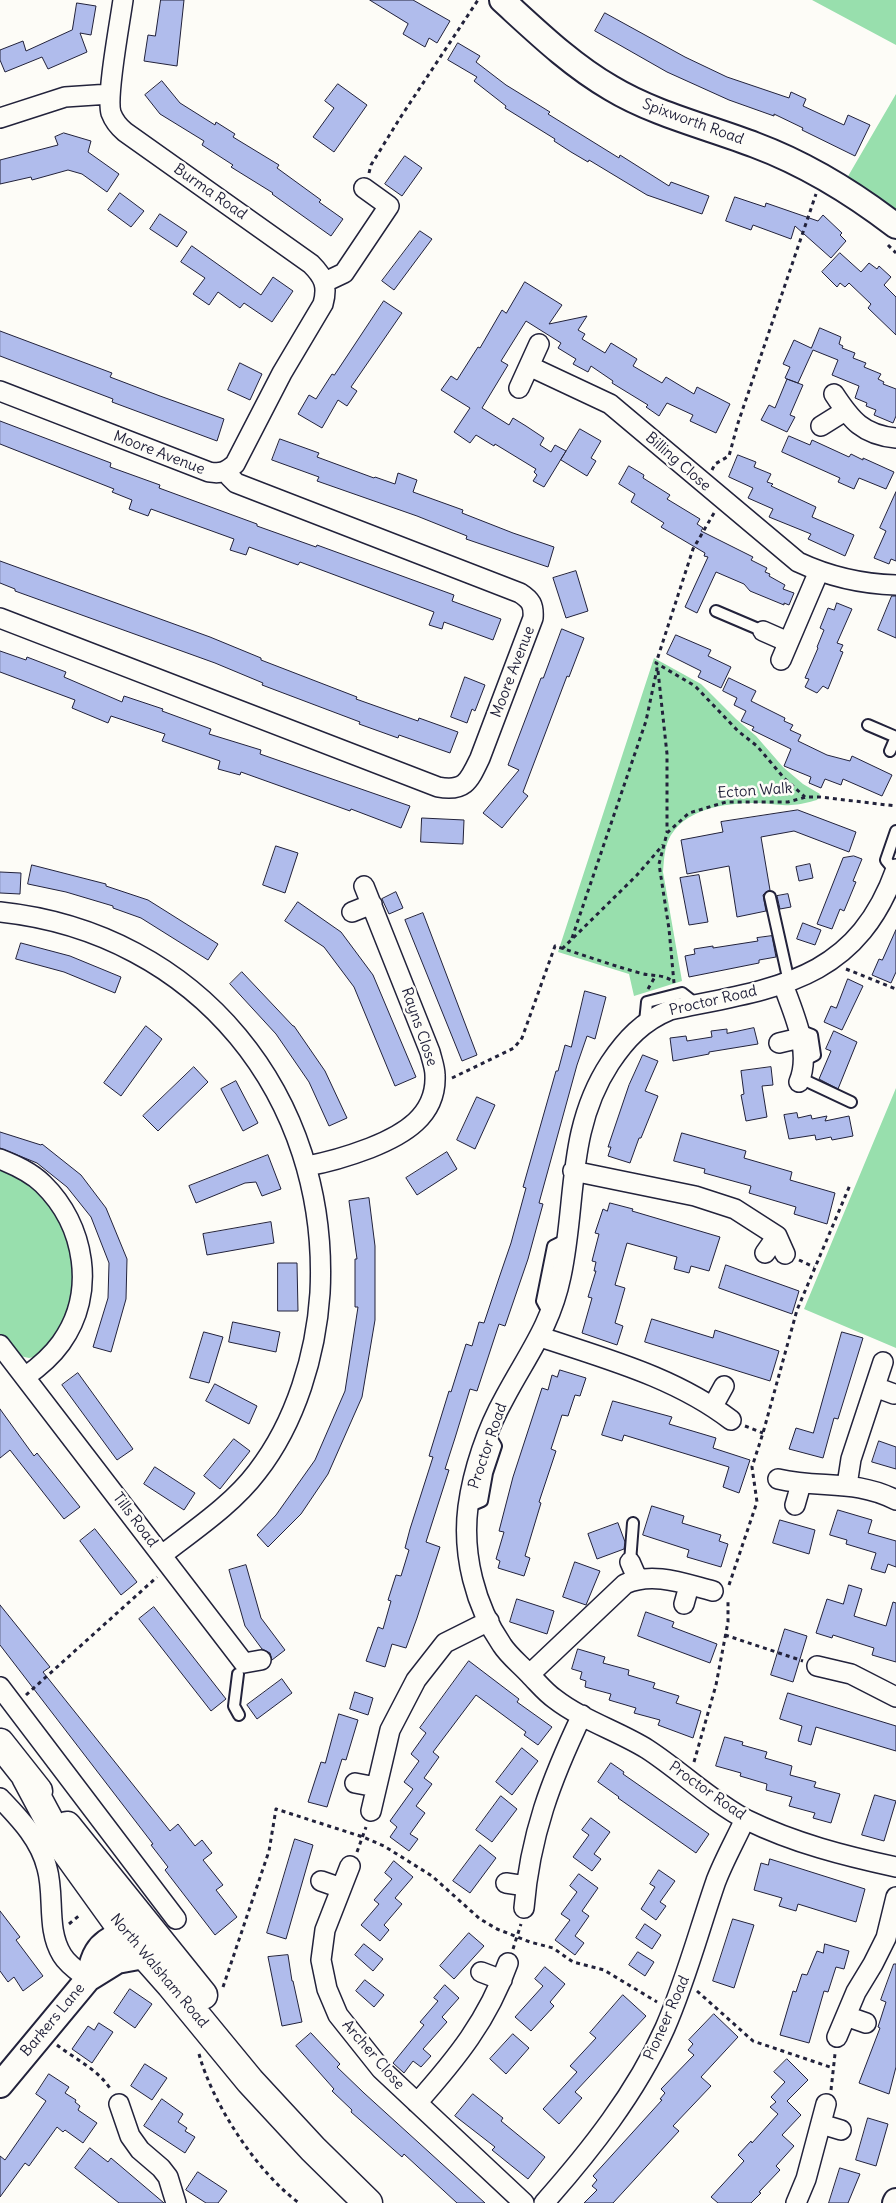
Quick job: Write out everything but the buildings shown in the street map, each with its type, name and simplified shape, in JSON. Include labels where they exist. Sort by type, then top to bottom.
[{"type":"main road","name":"North Walsham Road","points":[[0,1743],[26,1777],[65,1850],[140,1940],[198,1987],[313,2149],[368,2203]]},
{"type":"street","name":"Burma Road","points":[[123,0],[110,94],[110,112],[116,123],[125,132],[311,264],[325,282]]},
{"type":"street","name":"Spixworth Road","points":[[502,0],[553,46],[610,88],[636,101],[758,146],[838,185],[896,226]]},
{"type":"street","points":[[0,118],[65,96],[110,94]]},
{"type":"street","points":[[227,472],[235,464],[282,373],[323,304],[326,293],[325,282],[344,274],[395,210],[364,188]]},
{"type":"street","points":[[519,388],[539,344]]},
{"type":"street","name":"Billing Close","points":[[529,366],[610,404],[798,562],[845,580],[896,585]]},
{"type":"street","name":"Moore Avenue","points":[[0,391],[209,472],[219,474],[227,472],[236,483],[520,593],[529,599],[534,608],[533,618],[472,776],[464,786],[452,789],[438,787],[0,618]]},
{"type":"street","points":[[834,394],[856,424],[872,434],[896,438]]},
{"type":"street","points":[[821,426],[846,411]]},
{"type":"street","points":[[763,631],[785,651],[819,571]]},
{"type":"street","name":"Proctor Road","points":[[896,870],[881,905],[866,927],[850,945],[830,962],[786,983],[670,1010],[645,1022],[623,1044],[602,1076],[587,1107],[573,1171],[567,1238],[561,1277],[550,1315],[540,1337],[503,1400],[489,1434],[476,1470],[468,1506],[467,1530],[470,1571],[478,1598],[489,1621],[502,1646],[554,1699],[627,1737],[746,1819],[785,1836],[846,1856],[896,1868]]},
{"type":"street","name":"Rayns Close","points":[[307,1166],[333,1162],[392,1140],[411,1128],[423,1115],[434,1087],[435,1075],[430,1052],[364,886]]},
{"type":"street","points":[[352,912],[372,904]]},
{"type":"street","points":[[0,912],[73,927],[116,942],[162,968],[199,996],[230,1026],[276,1092],[294,1128],[307,1166],[317,1215],[321,1264],[318,1315],[312,1354],[296,1399],[278,1439],[257,1473],[166,1560]]},
{"type":"street","points":[[786,983],[800,1034],[800,1073]]},
{"type":"street","points":[[779,1043],[800,1034]]},
{"type":"street","points":[[0,1159],[21,1168],[41,1182],[58,1201],[72,1222],[83,1271],[81,1296],[74,1320],[62,1343],[45,1362],[25,1377]]},
{"type":"street","points":[[573,1171],[695,1196],[735,1209],[777,1236],[785,1254]]},
{"type":"street","points":[[764,1253],[777,1236]]},
{"type":"street","points":[[540,1337],[671,1383],[713,1406],[731,1420]]},
{"type":"street","name":"Tills Road","points":[[0,1345],[248,1666]]},
{"type":"street","points":[[847,1485],[851,1460],[883,1362]]},
{"type":"street","points":[[713,1406],[724,1386]]},
{"type":"street","points":[[875,1387],[894,1394]]},
{"type":"street","points":[[778,1479],[800,1484],[847,1485],[881,1492],[896,1500]]},
{"type":"street","points":[[795,1505],[800,1484]]},
{"type":"street","points":[[530,1674],[625,1584],[634,1570],[650,1577],[712,1591]]},
{"type":"street","points":[[684,1604],[689,1586]]},
{"type":"street","points":[[370,1811],[390,1730],[416,1680],[445,1643],[489,1621]]},
{"type":"street","points":[[817,1666],[851,1674],[896,1697]]},
{"type":"street","points":[[0,1687],[176,1919]]},
{"type":"street","points":[[524,1908],[534,1838],[546,1797],[582,1714]]},
{"type":"street","points":[[355,1784],[376,1787]]},
{"type":"street","points":[[0,1798],[26,1826],[40,1850],[48,1868],[54,1935],[62,1955],[88,1979]]},
{"type":"street","name":"Pioneer Road","points":[[551,2201],[624,2102],[646,2065],[683,1984],[717,1879],[746,1819]]},
{"type":"street","name":"Archer Close","points":[[350,1866],[325,1930],[321,1960],[327,1989],[338,2015],[381,2069],[524,2203]]},
{"type":"street","points":[[321,1881],[340,1888]]},
{"type":"street","points":[[506,1883],[526,1886]]},
{"type":"street","points":[[837,2037],[886,1938],[896,1897]]},
{"type":"street","name":"Barkers Lane","points":[[6,2073],[88,1979],[117,1961],[140,1940]]},
{"type":"street","name":"Barkers Lane","points":[[88,1979],[97,1952],[140,1940]]},
{"type":"street","points":[[481,1972],[505,1972]]},
{"type":"street","name":"Archer Close","points":[[416,2103],[473,2036],[505,1972]]},
{"type":"street","points":[[846,2016],[866,2023]]},
{"type":"street","points":[[119,2104],[130,2136],[140,2150],[161,2168],[168,2177],[176,2203]]},
{"type":"street","points":[[796,2203],[806,2179],[826,2104]]},
{"type":"street","points":[[821,2124],[841,2130]]},
{"type":"lane","points":[[716,611],[763,631]]},
{"type":"lane","points":[[868,725],[896,737],[890,750]]},
{"type":"lane","points":[[896,831],[886,860],[896,870]]},
{"type":"lane","points":[[770,897],[786,983]]},
{"type":"lane","points":[[645,1022],[647,1002],[675,993],[682,993],[696,1004]]},
{"type":"lane","points":[[800,1073],[851,1102]]},
{"type":"lane","points":[[632,1523],[634,1570]]},
{"type":"lane","points":[[239,1715],[234,1706],[248,1666]]},
{"type":"path","points":[[364,188],[371,165],[478,0]]},
{"type":"path","points":[[705,484],[715,464],[729,456],[738,423],[822,177]]},
{"type":"path","points":[[667,833],[667,754],[656,663],[693,549],[722,500]]},
{"type":"path","points":[[656,663],[695,686],[738,731],[756,746],[784,778],[806,797]]},
{"type":"path","points":[[572,938],[646,721],[658,669]]},
{"type":"path","name":"Ecton Walk","points":[[675,993],[670,929],[659,864],[667,833],[689,813],[712,805],[744,801],[788,802],[806,797],[896,806]]},
{"type":"path","points":[[562,949],[637,875],[663,845]]},
{"type":"path","points":[[434,1087],[514,1048],[522,1038],[555,946],[644,974],[662,975],[674,981]]},
{"type":"path","points":[[830,962],[896,989]]},
{"type":"path","points":[[14,1705],[166,1560]]},
{"type":"path","points":[[725,1635],[817,1666]]},
{"type":"path","points":[[221,1993],[269,1851],[276,1809],[363,1836],[384,1846],[432,1876],[480,1919],[498,1929],[552,1948],[573,1962],[604,1970],[672,2010]]},
{"type":"path","points":[[350,1866],[353,1866],[370,1811]]},
{"type":"path","points":[[505,1972],[518,1936],[524,1908]]},
{"type":"path","points":[[683,1984],[695,1988],[753,2042],[833,2068]]},
{"type":"path","points":[[826,2104],[830,2104],[837,2037]]},
{"type":"path","points":[[51,2040],[107,2083],[119,2104]]},
{"type":"path","points":[[198,2047],[202,2064],[222,2109],[267,2174],[299,2203]]},
{"type":"green space","points":[[812,0],[896,0],[896,45]]},
{"type":"green space","points":[[896,94],[896,210],[847,178]]},
{"type":"green space","points":[[654,658],[701,684],[756,736],[783,767],[803,784],[820,794],[817,800],[797,804],[744,803],[705,810],[683,822],[674,830],[668,841],[664,856],[663,872],[682,981],[634,996],[629,974],[558,952]]},
{"type":"green space","points":[[896,1088],[896,1348],[804,1309]]},
{"type":"green space","points":[[0,1166],[37,1187],[65,1224],[76,1268],[68,1319],[42,1355],[29,1358],[16,1355],[0,1334]]}]
